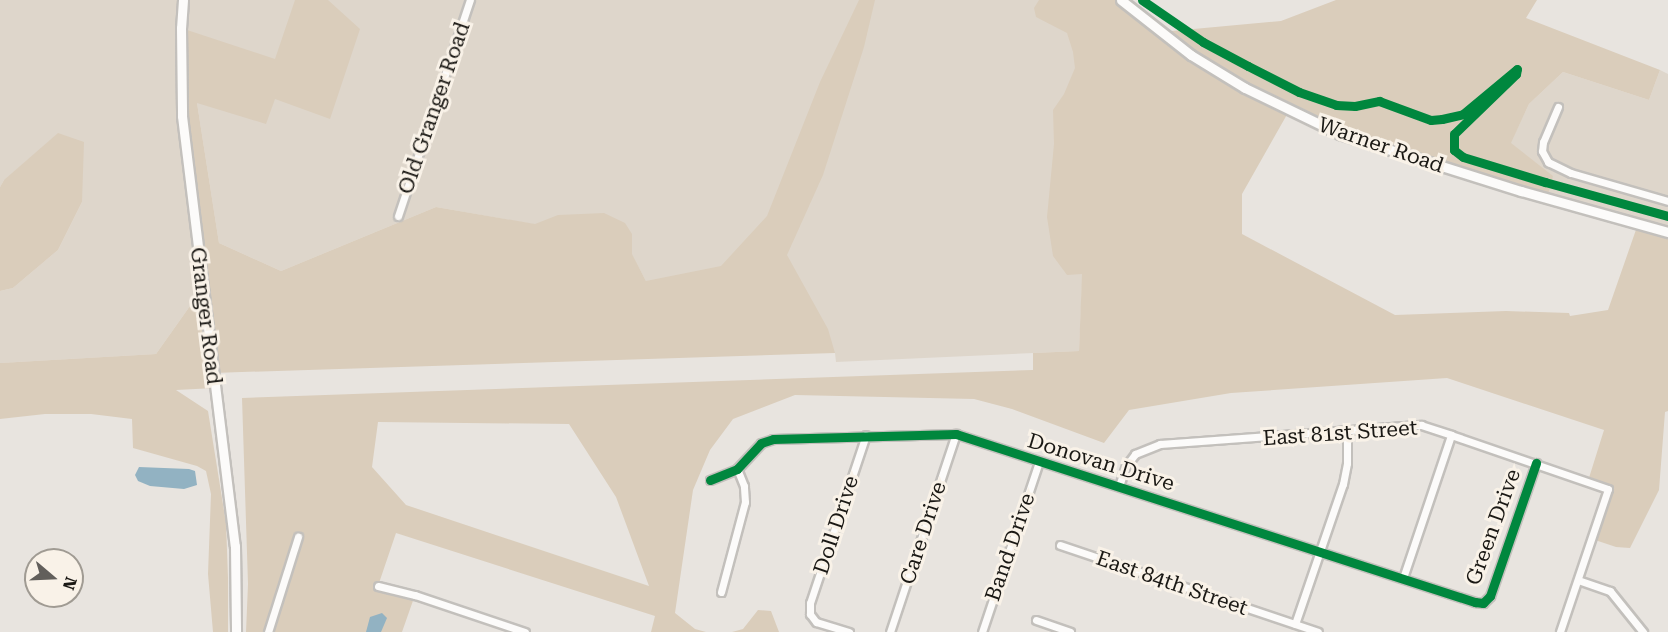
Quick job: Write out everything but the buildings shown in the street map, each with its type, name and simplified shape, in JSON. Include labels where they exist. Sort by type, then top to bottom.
[{"type":"main road","name":"Granger Road","points":[[183,0],[180,28],[182,116],[235,546],[236,632]]},
{"type":"main road","name":"Warner Road","points":[[1121,0],[1191,55],[1245,88],[1340,134],[1521,191],[1668,232]]},
{"type":"street","name":"Old Granger Road","points":[[398,216],[470,0]]},
{"type":"street","points":[[1558,107],[1543,142],[1542,151],[1548,162],[1571,173],[1668,201]]},
{"type":"street","name":"East 81st Street","points":[[1119,486],[1126,466],[1135,454],[1160,444],[1421,425],[1608,489],[1578,580]]},
{"type":"street","points":[[1295,624],[1343,484],[1347,463],[1347,432]]},
{"type":"street","name":"Donovan Drive","points":[[710,480],[737,469],[761,443],[772,439],[956,434],[1483,603]]},
{"type":"street","name":"Care Drive","points":[[890,632],[956,434]]},
{"type":"street","name":"Doll Drive","points":[[849,632],[816,622],[810,614],[810,603],[866,435]]},
{"type":"street","points":[[1403,578],[1451,435]]},
{"type":"street","name":"Band Drive","points":[[982,632],[1039,462]]},
{"type":"street","name":"Green Drive","points":[[1483,603],[1490,596],[1536,463]]},
{"type":"street","points":[[721,592],[745,502],[744,486],[737,469]]},
{"type":"street","points":[[268,632],[298,537]]},
{"type":"street","name":"East 84th Street","points":[[1060,545],[1295,624],[1305,630],[1317,632]]},
{"type":"street","points":[[1560,632],[1578,580],[1611,591],[1643,632]]},
{"type":"street","points":[[378,586],[415,595],[525,632]]},
{"type":"street","points":[[1036,620],[1070,632]]},
{"type":"shaded area","points":[[0,0],[1095,0],[1079,351],[836,362],[835,353],[668,322],[624,240],[436,207],[281,271],[219,243],[197,103],[202,289],[156,354],[0,363],[0,291],[13,288],[58,250],[82,202],[4,180],[0,187]]},
{"type":"shaded area","points":[[295,0],[328,0],[360,29],[330,119],[275,99],[266,124],[197,103],[219,243],[281,271],[436,207],[535,224],[558,215],[604,213],[625,223],[632,234],[632,254],[646,281],[721,266],[767,216],[820,82],[859,0],[875,0],[864,47],[823,175],[787,255],[828,329],[835,353],[213,373],[215,388],[176,390],[208,411],[226,523],[228,632],[213,632],[208,574],[211,494],[206,471],[197,466],[133,448],[132,419],[91,414],[45,414],[0,419],[0,363],[156,354],[202,289],[182,116],[181,28],[275,59]]},
{"type":"shaded area","points":[[1039,0],[1121,0],[1161,32],[1281,21],[1336,0],[1537,0],[1526,18],[1660,70],[1649,100],[1563,72],[1529,104],[1511,143],[1553,176],[1547,198],[1424,161],[1289,111],[1242,194],[1242,234],[1395,315],[1506,311],[1569,313],[1570,316],[1608,310],[1638,224],[1668,232],[1668,411],[1665,412],[1659,490],[1630,548],[1616,547],[1592,539],[1607,492],[1588,481],[1604,430],[1447,378],[1231,393],[1129,410],[1104,443],[1012,409],[974,399],[795,395],[733,419],[710,450],[693,490],[675,613],[695,629],[706,632],[651,632],[655,616],[396,533],[378,586],[415,595],[402,632],[246,632],[248,584],[242,398],[1033,370],[1033,353],[1079,351],[1082,274],[1067,275],[1053,256],[1047,217],[1054,144],[1053,110],[1064,94],[1075,68],[1073,52],[1067,33],[1036,17],[1034,8]],"holes":[[[378,422],[569,424],[616,497],[649,586],[406,505],[372,467]]]},
{"type":"shaded area","points":[[1660,70],[1668,74],[1668,232],[1547,198],[1510,144],[1529,104],[1563,72],[1649,100]]},
{"type":"shaded area","points":[[58,133],[84,142],[82,202],[58,250],[13,288],[0,291],[0,187],[4,180]]},
{"type":"shaded area","points":[[758,610],[771,611],[779,632],[732,632],[743,629]]},
{"type":"water","points":[[139,467],[189,469],[195,471],[197,485],[184,489],[150,486],[138,481],[135,475]]},
{"type":"water","points":[[382,613],[387,618],[381,632],[366,632],[370,617]]},
{"type":"cycle path","points":[[1142,0],[1203,42],[1299,92],[1336,105],[1355,106],[1379,101],[1431,120],[1442,119],[1463,114],[1517,69],[1516,74],[1454,134],[1454,150],[1463,157],[1668,216]]},
{"type":"cycle path","points":[[710,480],[737,469],[761,443],[773,439],[956,434],[1483,603],[1490,596],[1536,463]]}]
